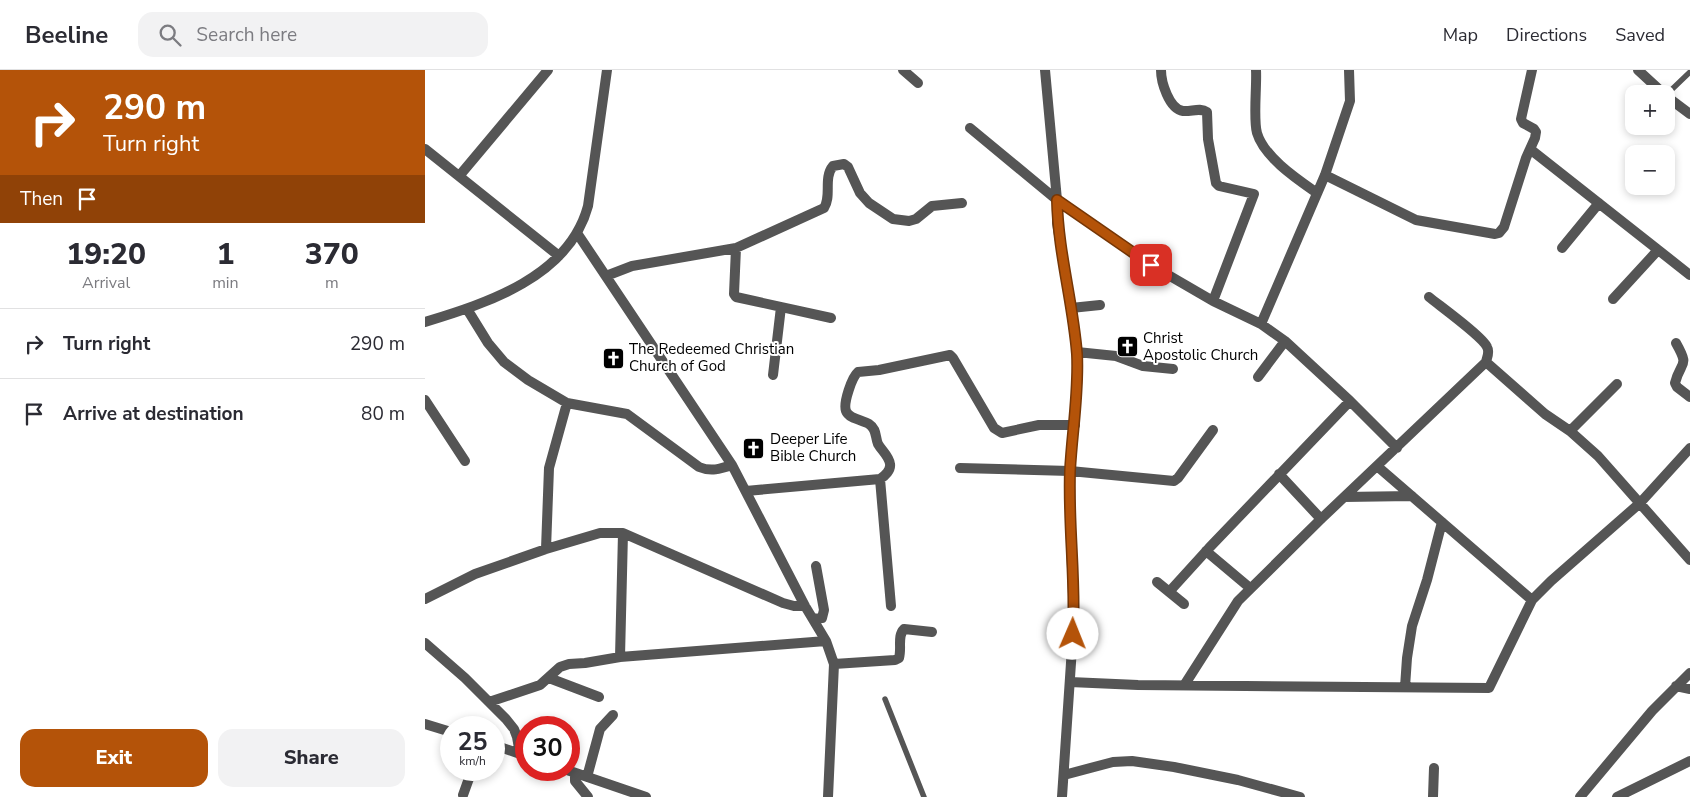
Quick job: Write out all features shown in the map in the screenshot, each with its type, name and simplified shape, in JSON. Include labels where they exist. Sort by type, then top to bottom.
[{"type":"street","points":[[460,175],[548,70]]},
{"type":"street","points":[[425,322],[467,309],[523,282],[544,269],[559,256],[577,233],[587,206],[607,70]]},
{"type":"street","points":[[903,70],[918,83]]},
{"type":"street","points":[[1045,70],[1057,200],[1057,223],[1077,352],[1075,425],[1070,471],[1074,618],[1062,797]]},
{"type":"street","points":[[1161,70],[1163,87],[1178,110],[1201,109],[1207,112],[1208,140],[1216,183],[1219,186],[1254,194],[1213,301]]},
{"type":"street","points":[[1256,70],[1256,132],[1262,144],[1279,164],[1317,194]]},
{"type":"street","points":[[1261,324],[1325,175],[1350,101],[1349,70]]},
{"type":"street","points":[[1325,175],[1416,220],[1495,234],[1499,233],[1504,227],[1526,158],[1534,143],[1536,132],[1523,123],[1521,119],[1531,70]]},
{"type":"street","points":[[1638,70],[1655,85]]},
{"type":"street","points":[[1675,102],[1690,114]]},
{"type":"street","points":[[970,128],[1057,200],[1151,265],[1213,301],[1261,324],[1285,341],[1350,401],[1397,448]]},
{"type":"street","points":[[425,148],[559,256]]},
{"type":"street","points":[[1531,148],[1690,275]]},
{"type":"street","points":[[606,276],[640,264],[736,248],[824,208],[827,200],[829,174],[833,166],[845,164],[860,193],[869,203],[893,219],[909,221],[932,206],[962,203]]},
{"type":"street","points":[[1562,248],[1599,203]]},
{"type":"street","points":[[577,233],[732,465],[805,606],[826,641],[834,664],[828,797]]},
{"type":"street","points":[[736,248],[734,294],[736,297],[831,318]]},
{"type":"street","points":[[1613,299],[1658,250]]},
{"type":"street","points":[[1185,684],[1238,601],[1250,588],[1486,362],[1489,353],[1487,346],[1478,336],[1429,297]]},
{"type":"street","points":[[1071,308],[1100,305]]},
{"type":"street","points":[[773,375],[781,308]]},
{"type":"street","points":[[467,309],[488,343],[504,362],[528,380],[567,402],[627,414],[705,470],[720,469],[732,465]]},
{"type":"street","points":[[1258,377],[1285,341]]},
{"type":"street","points":[[1676,343],[1686,355],[1687,361],[1675,383],[1682,392],[1690,397]]},
{"type":"street","points":[[1077,352],[1115,356],[1143,366],[1173,369]]},
{"type":"street","points":[[746,491],[880,479],[887,473],[890,463],[879,445],[875,429],[870,424],[850,416],[846,412],[852,380],[859,372],[879,370],[949,355],[953,358],[997,431],[1002,433],[1039,425],[1075,425]]},
{"type":"street","points":[[1486,362],[1545,414],[1598,456],[1690,560]]},
{"type":"street","points":[[1570,432],[1617,384]]},
{"type":"street","points":[[425,400],[465,461]]},
{"type":"street","points":[[1169,592],[1350,401]]},
{"type":"street","points":[[546,549],[549,468],[567,402]]},
{"type":"street","points":[[960,468],[1070,471],[1174,481],[1213,430]]},
{"type":"street","points":[[1070,682],[1138,685],[1489,688],[1531,600],[1640,503],[1690,448]]},
{"type":"street","points":[[1377,466],[1531,600]]},
{"type":"street","points":[[1279,474],[1321,519]]},
{"type":"street","points":[[880,479],[891,606]]},
{"type":"street","points":[[1344,497],[1412,496]]},
{"type":"street","points":[[1405,687],[1412,626],[1427,580],[1442,522]]},
{"type":"street","points":[[425,599],[475,574],[546,549],[600,534],[623,534],[783,603],[805,606]]},
{"type":"street","points":[[620,657],[623,534]]},
{"type":"street","points":[[1206,551],[1250,588]]},
{"type":"street","points":[[813,620],[821,618],[824,610],[816,566]]},
{"type":"street","points":[[1157,582],[1183,604]]},
{"type":"street","points":[[834,664],[895,660],[899,658],[901,652],[901,631],[904,629],[932,632]]},
{"type":"street","points":[[489,702],[540,684],[564,665],[620,657],[826,641]]},
{"type":"street","points":[[425,643],[465,678],[506,719],[515,734]]},
{"type":"street","points":[[1580,797],[1652,711],[1690,672]]},
{"type":"street","points":[[549,678],[599,697]]},
{"type":"street","points":[[1676,686],[1690,689]]},
{"type":"street","points":[[587,777],[600,730],[613,715]]},
{"type":"street","points":[[425,724],[440,729]]},
{"type":"street","points":[[1064,775],[1113,762],[1132,761],[1174,767],[1238,780],[1300,797]]},
{"type":"street","points":[[1618,797],[1690,761]]},
{"type":"street","points":[[1433,797],[1434,768]]},
{"type":"street","points":[[580,774],[646,797]]},
{"type":"street","points":[[463,795],[468,781]]},
{"type":"street","points":[[575,781],[588,797]]},
{"type":"lane","points":[[1675,86],[1690,72]]},
{"type":"lane","points":[[885,699],[924,797]]},
{"type":"place","name":"Christ Apostolic Church","points":[[1127,347]]},
{"type":"place","name":"The Redeemed Christian Church of God","points":[[613,358]]},
{"type":"place","name":"Deeper Life Bible Church","points":[[754,448]]},
{"type":"route","points":[[1073,634],[1070,471],[1077,396],[1077,352],[1057,223],[1057,200],[1151,265]]}]
